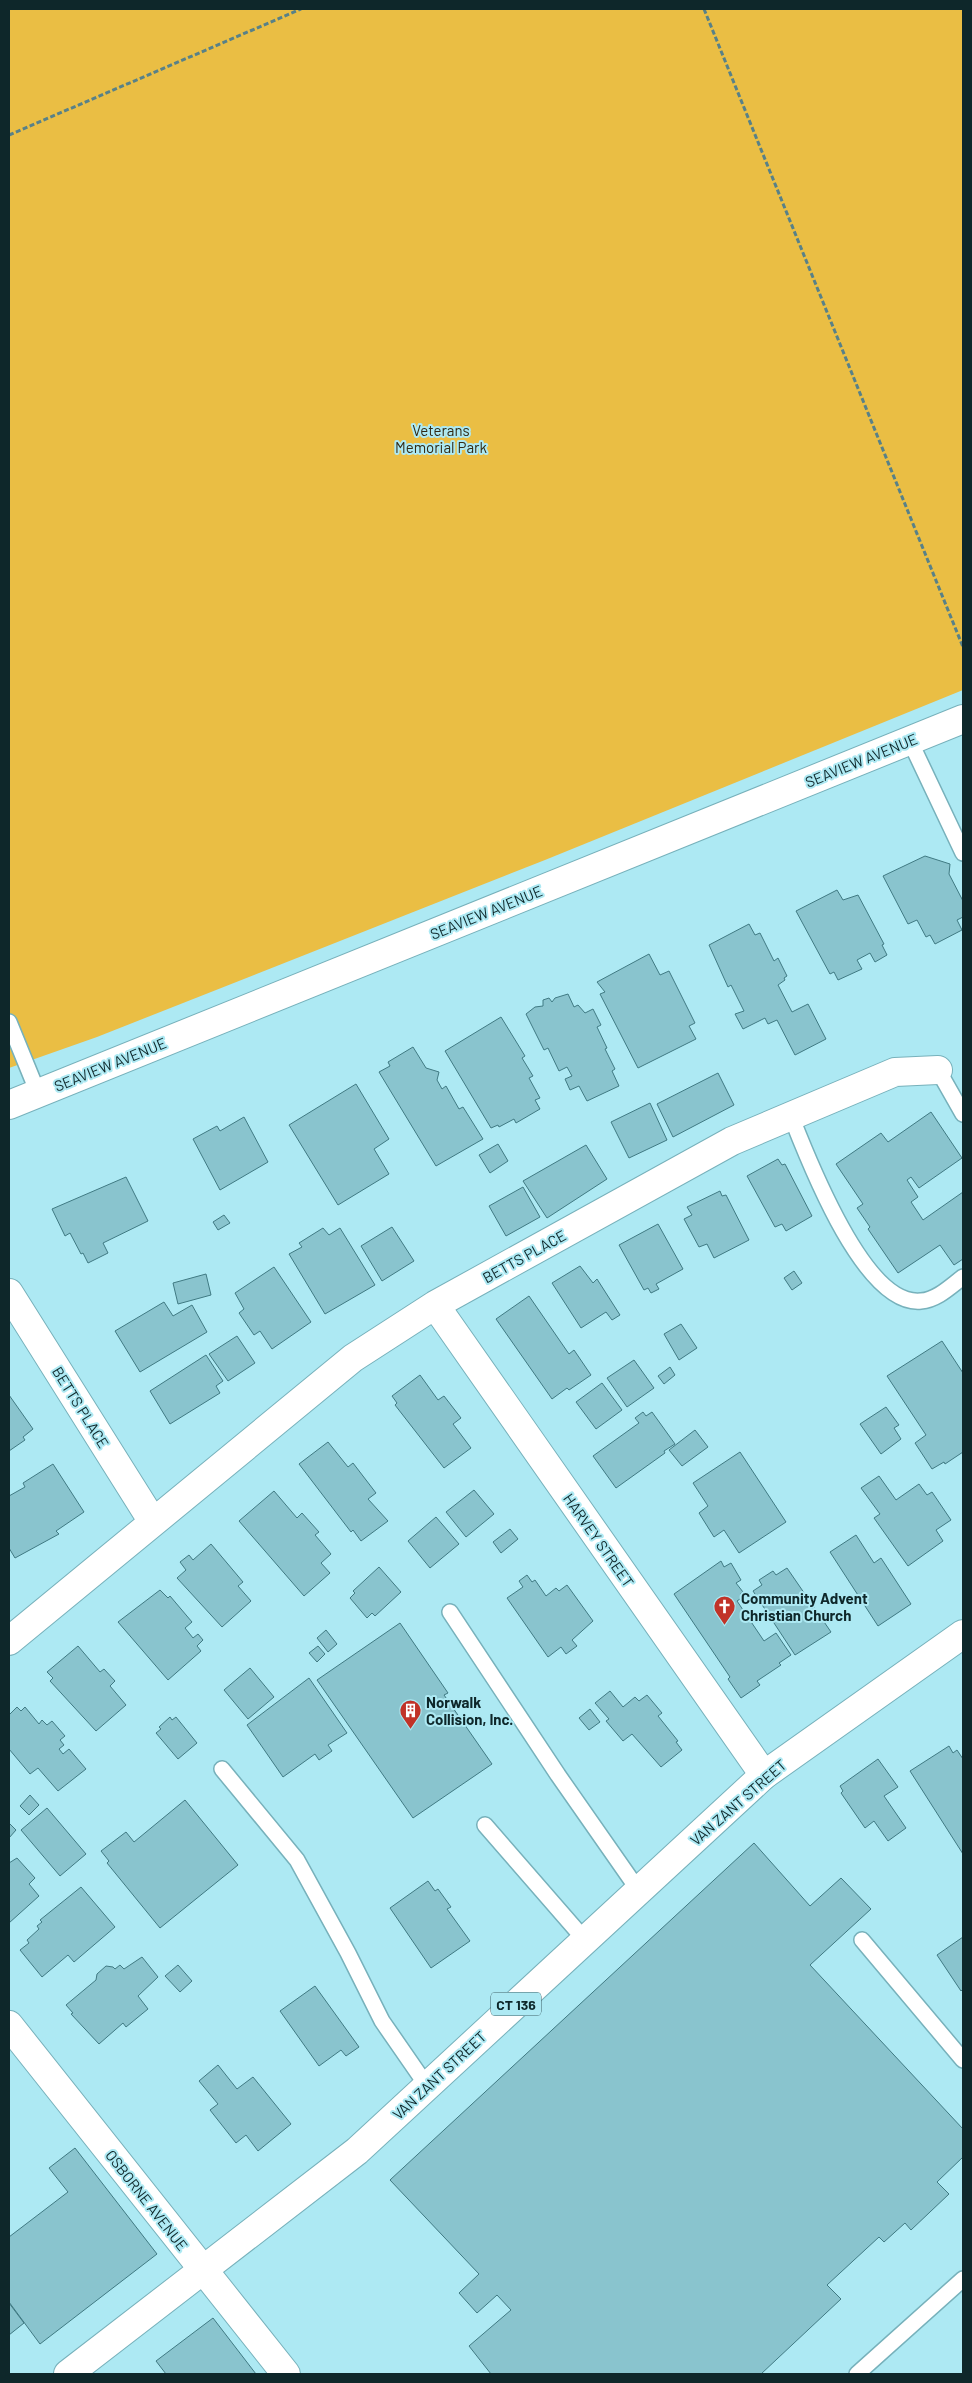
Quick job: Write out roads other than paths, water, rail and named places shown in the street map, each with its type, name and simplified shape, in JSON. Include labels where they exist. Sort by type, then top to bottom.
[{"type":"street","name":"SEAVIEW AVENUE","points":[[9,1105],[963,719]]},
{"type":"street","name":"BETTS PLACE","points":[[9,1640],[353,1358],[435,1305],[732,1141],[895,1072],[938,1070]]},
{"type":"street","name":"BETTS PLACE","points":[[9,1293],[153,1522]]},
{"type":"street","name":"HARVEY STREET","points":[[435,1305],[764,1775]]},
{"type":"street","name":"VAN ZANT STREET","points":[[68,2374],[357,2150],[764,1775],[963,1634]]},
{"type":"street","name":"OSBORNE AVENUE","points":[[9,2025],[286,2374]]},
{"type":"lane","points":[[910,740],[963,853]]},
{"type":"lane","points":[[9,1022],[38,1093]]},
{"type":"lane","points":[[938,1070],[963,1114]]},
{"type":"lane","points":[[791,1116],[814,1173],[849,1244],[881,1283],[902,1298],[921,1302],[938,1295],[963,1276]]},
{"type":"lane","points":[[450,1612],[558,1775],[639,1890]]},
{"type":"lane","points":[[222,1769],[297,1860],[348,1953],[382,2021],[427,2086]]},
{"type":"lane","points":[[485,1825],[585,1940]]},
{"type":"lane","points":[[862,1940],[963,2060]]},
{"type":"lane","points":[[858,2374],[963,2279]]},
{"type":"place","name":"Community Advent Christian Church","points":[[725,1626]]},
{"type":"place","name":"Norwalk Collision, Inc.","points":[[410,1730]]},
{"type":"park label","name":"Veterans Memorial Park","points":[[441,438]]}]
